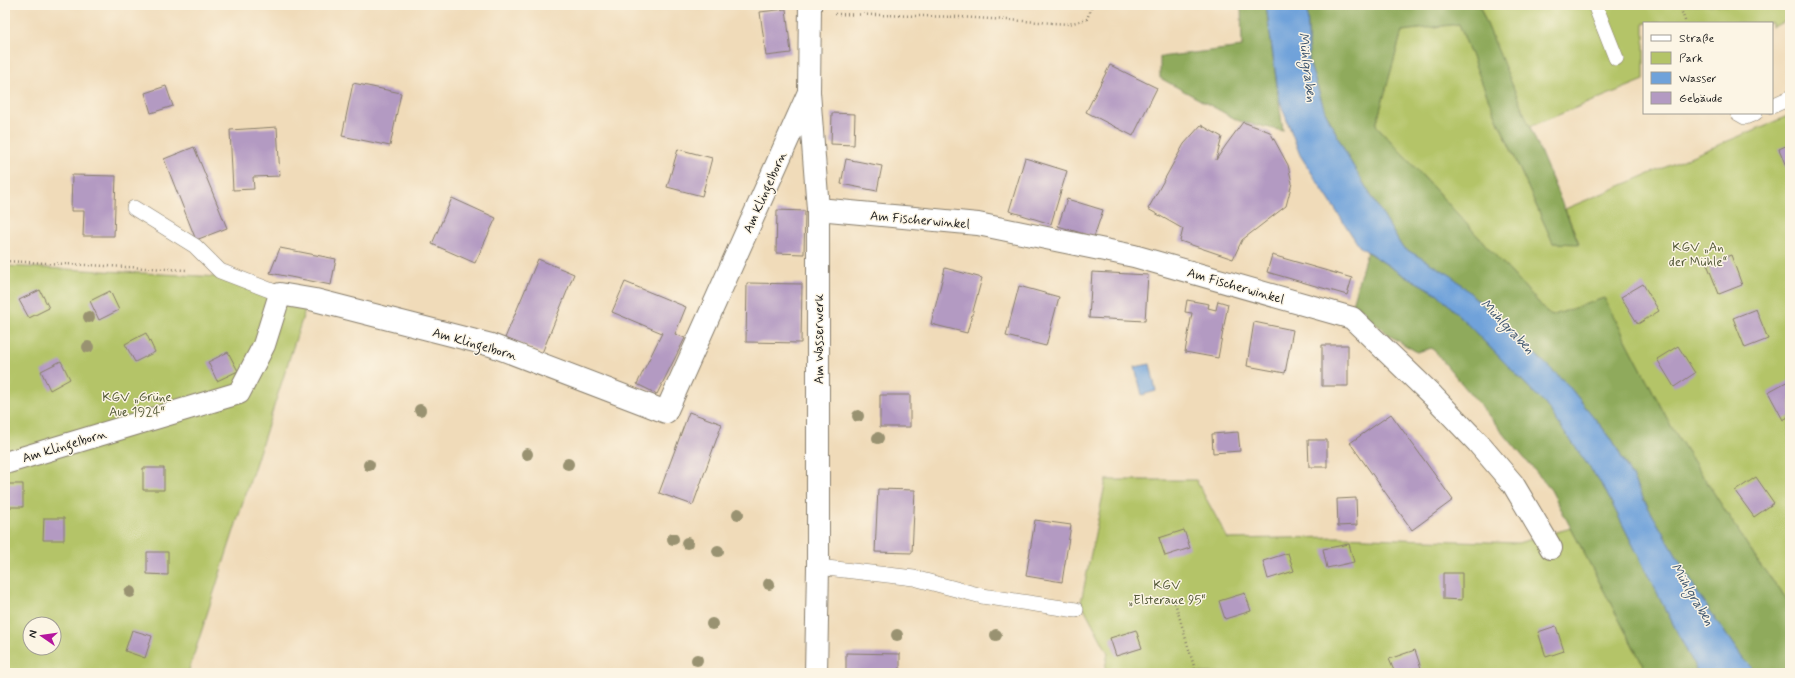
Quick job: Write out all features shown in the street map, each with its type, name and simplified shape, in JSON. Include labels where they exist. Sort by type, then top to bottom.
[{"type":"street","name":"Am Wasserwerk","points":[[810,9],[809,92],[818,209],[818,567],[816,673]]},
{"type":"street","name":"Am Klingelborn","points":[[5,463],[239,393],[264,345],[280,294],[315,300],[491,344],[666,412],[809,92]]},
{"type":"street","name":"Am Fischerwinkel","points":[[818,209],[978,224],[1134,256],[1352,318],[1433,396],[1478,443],[1513,484],[1552,548]]},
{"type":"lane","points":[[1595,5],[1616,58]]},
{"type":"lane","points":[[1773,106],[1790,98]]},
{"type":"lane","points":[[1740,114],[1745,117],[1752,114]]},
{"type":"lane","points":[[134,208],[195,246],[220,271],[280,294]]},
{"type":"lane","points":[[818,567],[914,578],[982,596],[1076,610]]},
{"type":"path","points":[[810,9],[1069,24],[1087,19],[1092,5]]},
{"type":"path","points":[[1679,5],[1686,22]]},
{"type":"path","points":[[5,261],[220,271]]},
{"type":"path","points":[[1174,599],[1196,673]]},
{"type":"green space","points":[[1241,5],[1266,5],[1283,131],[1239,121],[1160,78],[1160,57],[1242,47]]},
{"type":"green space","points":[[1307,5],[1479,5],[1579,244],[1553,243],[1488,98],[1459,24],[1402,31],[1376,125],[1551,316],[1604,298],[1671,426],[1758,562],[1790,603],[1790,673],[1757,673],[1743,659],[1699,595],[1644,500],[1613,441],[1567,384],[1452,276],[1402,247],[1349,159],[1325,111],[1309,62]]},
{"type":"green space","points":[[1479,5],[1790,5],[1790,20],[1773,27],[1773,22],[1643,22],[1643,80],[1529,127]]},
{"type":"green space","name":"KGV „An der Mühle“","points":[[1459,24],[1499,123],[1553,243],[1579,243],[1565,209],[1790,115],[1790,603],[1758,562],[1671,426],[1604,298],[1551,316],[1376,125],[1402,31]]},
{"type":"green space","points":[[1367,252],[1398,272],[1438,294],[1545,404],[1604,488],[1698,673],[1649,673],[1643,665],[1551,490],[1432,348],[1417,352],[1393,338],[1352,304]]},
{"type":"green space","name":"KGV „Grüne Aue 1924“","points":[[5,266],[220,277],[306,307],[188,673],[5,673]]},
{"type":"green space","name":"KGV „Elsteraue 95“","points":[[1106,480],[1196,480],[1228,539],[1339,537],[1518,543],[1571,528],[1643,665],[1649,673],[1104,673],[1108,653],[1081,602]]},
{"type":"water","name":"Mühlgraben","points":[[1266,5],[1307,5],[1309,62],[1325,111],[1349,159],[1402,247],[1452,276],[1567,384],[1613,441],[1644,500],[1699,595],[1743,659],[1757,673],[1698,673],[1604,488],[1545,404],[1438,294],[1398,272],[1359,246],[1300,155],[1279,99]]},
{"type":"water","points":[[1150,364],[1156,391],[1142,395],[1135,367]]},
{"type":"building","points":[[786,9],[791,53],[766,56],[760,12]]},
{"type":"building","points":[[1110,65],[1157,88],[1133,136],[1086,112]]},
{"type":"building","points":[[353,83],[401,93],[390,146],[342,136]]},
{"type":"building","points":[[166,86],[173,106],[151,113],[145,93]]},
{"type":"building","points":[[832,113],[855,114],[854,145],[831,144]]},
{"type":"building","points":[[1243,122],[1270,132],[1288,165],[1292,183],[1286,206],[1242,240],[1233,259],[1180,241],[1183,229],[1148,209],[1184,144],[1201,125],[1222,137],[1216,160]]},
{"type":"building","points":[[277,127],[280,176],[253,177],[254,189],[233,190],[230,130]]},
{"type":"building","points":[[1790,144],[1790,176],[1779,149]]},
{"type":"building","points":[[194,147],[227,228],[196,240],[164,159]]},
{"type":"building","points":[[678,149],[712,158],[702,196],[667,187]]},
{"type":"building","points":[[1025,158],[1067,171],[1051,224],[1009,211]]},
{"type":"building","points":[[846,159],[882,166],[877,191],[841,184]]},
{"type":"building","points":[[72,175],[116,176],[114,236],[83,236],[84,211],[71,211]]},
{"type":"building","points":[[452,198],[496,218],[475,263],[432,244]]},
{"type":"building","points":[[1067,199],[1103,210],[1094,237],[1058,226]]},
{"type":"building","points":[[777,210],[805,211],[804,254],[776,253]]},
{"type":"building","points":[[280,248],[336,259],[331,285],[270,273]]},
{"type":"building","points":[[1272,255],[1352,278],[1347,295],[1267,272]]},
{"type":"building","points":[[1731,255],[1742,285],[1719,294],[1707,264]]},
{"type":"building","points":[[538,259],[574,274],[542,353],[505,338]]},
{"type":"building","points":[[945,268],[982,278],[967,333],[931,324]]},
{"type":"building","points":[[1092,272],[1148,275],[1145,321],[1089,318]]},
{"type":"building","points":[[625,282],[686,307],[675,334],[685,338],[657,394],[637,384],[662,333],[612,312]]},
{"type":"building","points":[[747,283],[802,284],[801,343],[746,342]]},
{"type":"building","points":[[1643,284],[1659,311],[1638,324],[1621,297]]},
{"type":"building","points":[[1019,286],[1059,297],[1046,346],[1006,336]]},
{"type":"building","points":[[40,290],[49,308],[29,318],[19,300]]},
{"type":"building","points":[[110,291],[119,310],[99,320],[90,301]]},
{"type":"building","points":[[1187,300],[1209,304],[1208,308],[1216,310],[1218,301],[1228,304],[1218,358],[1185,352],[1192,313],[1185,312]]},
{"type":"building","points":[[1756,309],[1768,339],[1745,348],[1733,318]]},
{"type":"building","points":[[1254,322],[1293,330],[1285,373],[1247,366]]},
{"type":"building","points":[[146,333],[155,352],[135,362],[125,344]]},
{"type":"building","points":[[1322,345],[1348,345],[1348,386],[1322,386]]},
{"type":"building","points":[[1678,346],[1695,373],[1674,387],[1657,359]]},
{"type":"building","points":[[228,352],[238,371],[217,381],[208,362]]},
{"type":"building","points":[[61,361],[70,379],[50,390],[41,371]]},
{"type":"building","points":[[1790,380],[1790,416],[1783,420],[1768,392]]},
{"type":"building","points":[[880,395],[910,395],[910,427],[880,427]]},
{"type":"building","points":[[689,412],[722,424],[693,505],[659,493]]},
{"type":"building","points":[[1391,414],[1453,500],[1412,530],[1350,443]]},
{"type":"building","points":[[1238,432],[1240,451],[1213,453],[1212,434]]},
{"type":"building","points":[[1308,440],[1327,440],[1327,467],[1309,467]]},
{"type":"building","points":[[143,468],[164,468],[164,490],[143,490]]},
{"type":"building","points":[[1756,477],[1774,503],[1754,517],[1735,491]]},
{"type":"building","points":[[5,484],[23,484],[23,507],[5,507]]},
{"type":"building","points":[[878,489],[915,490],[912,553],[875,552]]},
{"type":"building","points":[[1356,498],[1357,525],[1338,526],[1337,499]]},
{"type":"building","points":[[44,518],[64,518],[64,540],[43,540]]},
{"type":"building","points":[[1035,520],[1071,525],[1062,582],[1026,576]]},
{"type":"building","points":[[1184,530],[1190,548],[1165,556],[1159,538]]},
{"type":"building","points":[[1349,544],[1354,562],[1327,568],[1323,549]]},
{"type":"building","points":[[147,552],[168,552],[168,575],[147,574]]},
{"type":"building","points":[[1288,553],[1294,571],[1268,579],[1263,561]]},
{"type":"building","points":[[1443,573],[1462,573],[1462,600],[1443,599]]},
{"type":"building","points":[[1245,593],[1251,611],[1225,619],[1219,601]]},
{"type":"building","points":[[1556,626],[1564,651],[1546,657],[1538,632]]},
{"type":"building","points":[[132,630],[152,636],[145,658],[125,651]]},
{"type":"building","points":[[1136,630],[1142,648],[1116,656],[1110,638]]},
{"type":"building","points":[[1415,650],[1421,668],[1407,673],[1395,673],[1389,659]]},
{"type":"building","points":[[846,653],[900,654],[900,673],[846,673]]}]
